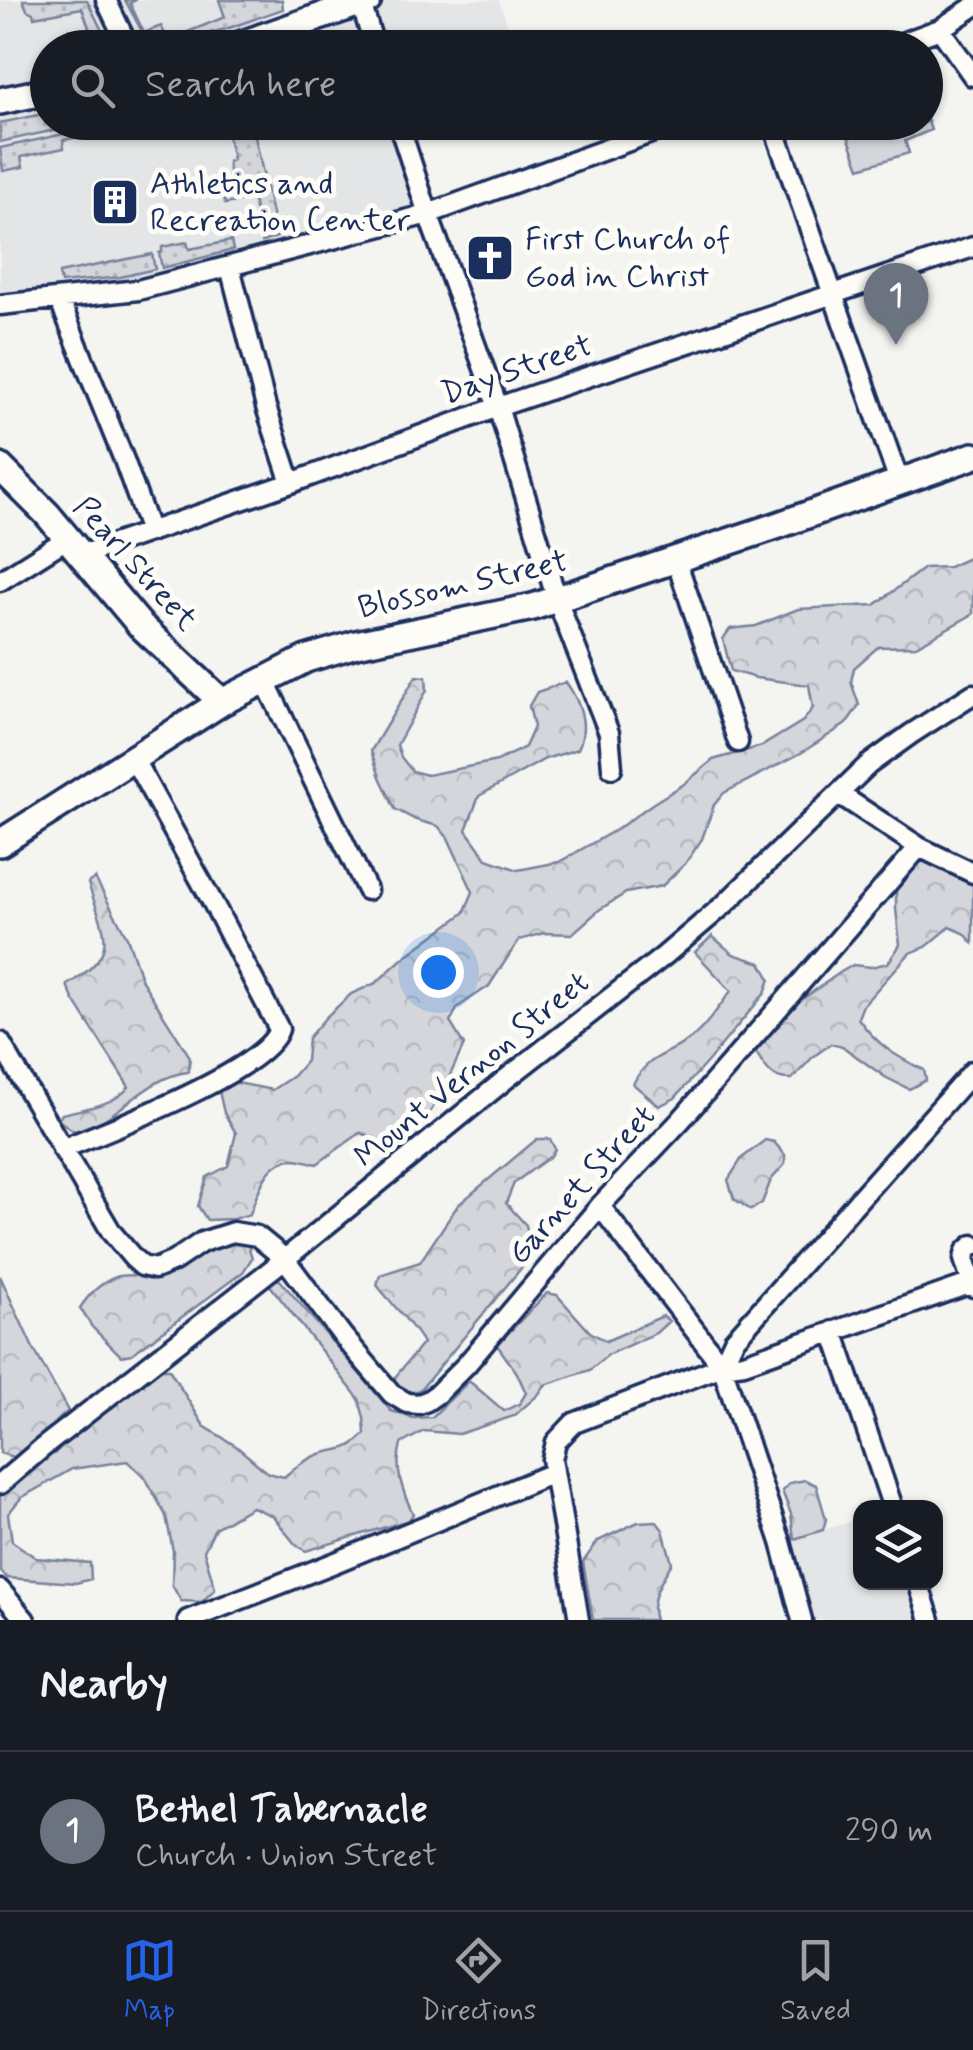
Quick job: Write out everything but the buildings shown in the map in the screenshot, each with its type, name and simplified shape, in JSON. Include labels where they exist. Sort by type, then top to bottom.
[{"type":"street","points":[[106,0],[120,30]]},
{"type":"street","points":[[282,30],[364,1],[371,30]]},
{"type":"street","points":[[935,30],[973,7]]},
{"type":"street","points":[[943,32],[973,76]]},
{"type":"street","points":[[0,101],[30,95]]},
{"type":"street","points":[[404,140],[498,407],[557,600],[609,734],[612,768]]},
{"type":"street","points":[[0,306],[138,290],[428,214],[632,140]]},
{"type":"street","points":[[778,140],[899,481]]},
{"type":"street","name":"Day Street","points":[[0,581],[75,546],[150,532],[498,407],[973,247]]},
{"type":"street","points":[[230,266],[266,407],[292,483]]},
{"type":"street","points":[[58,299],[150,532]]},
{"type":"street","name":"Blossom Street","points":[[0,843],[222,702],[292,665],[338,648],[557,600],[973,456]]},
{"type":"street","name":"Pearl Street","points":[[0,468],[75,546],[140,625],[222,702]]},
{"type":"street","points":[[676,560],[738,742]]},
{"type":"street","points":[[264,679],[367,890]]},
{"type":"street","name":"Mount Vernon Street","points":[[0,1484],[664,956],[726,904],[868,765],[973,694]]},
{"type":"street","points":[[62,1149],[222,1078],[257,1055],[276,1038],[279,1029],[133,758]]},
{"type":"street","points":[[839,794],[919,847],[973,873]]},
{"type":"street","name":"Garnet Street","points":[[284,1259],[392,1394],[407,1404],[419,1404],[437,1394],[919,847]]},
{"type":"street","points":[[0,1042],[112,1233],[142,1266],[155,1269],[202,1242],[233,1232],[257,1236],[284,1259]]},
{"type":"street","points":[[722,1366],[734,1340],[973,1071]]},
{"type":"street","points":[[600,1206],[722,1366],[781,1542],[802,1620]]},
{"type":"street","points":[[579,1620],[552,1473],[556,1442],[574,1423],[722,1366],[744,1363],[972,1285],[964,1259],[966,1250],[973,1245]]},
{"type":"street","points":[[833,1331],[889,1500]]},
{"type":"street","points":[[188,1620],[552,1473]]},
{"type":"street","points":[[0,1590],[24,1620]]},
{"type":"street","points":[[921,1590],[930,1620]]},
{"type":"shaded area","points":[[0,0],[253,0],[268,30],[30,30],[30,140],[404,140],[428,214],[230,267],[0,305]]},
{"type":"shaded area","points":[[368,0],[499,0],[509,30],[285,30]]},
{"type":"shaded area","points":[[853,1521],[853,1590],[910,1590],[920,1620],[814,1620],[794,1539]]},
{"type":"green space","points":[[23,0],[87,0],[102,30],[90,30],[82,8],[34,17]]},
{"type":"green space","points":[[125,0],[136,0],[130,3],[141,30]]},
{"type":"green space","points":[[219,0],[282,0],[283,9],[226,29],[193,30],[225,17]]},
{"type":"green space","points":[[30,117],[30,136],[0,142],[0,123]]},
{"type":"green space","points":[[36,140],[63,140],[64,148],[21,157],[23,167],[3,171],[0,148]]},
{"type":"green space","points":[[229,140],[256,140],[277,237],[262,242],[253,199],[225,204],[221,180],[230,178],[228,162],[233,160]]},
{"type":"green space","points":[[849,140],[907,140],[909,153],[860,168]]},
{"type":"green space","points":[[231,241],[233,250],[162,268],[162,247],[187,242],[189,249]]},
{"type":"green space","points":[[152,254],[155,269],[61,283],[59,273]]},
{"type":"green space","points":[[973,556],[973,614],[916,646],[878,647],[854,668],[851,682],[859,705],[846,724],[801,753],[724,793],[714,805],[702,839],[685,864],[662,886],[626,893],[572,934],[544,933],[519,940],[489,986],[458,1007],[450,1022],[464,1045],[434,1106],[402,1144],[388,1152],[375,1138],[360,1133],[317,1164],[296,1159],[284,1161],[264,1179],[250,1214],[207,1220],[198,1206],[207,1177],[228,1166],[236,1133],[224,1113],[219,1091],[228,1081],[272,1090],[293,1076],[306,1061],[308,1038],[326,1017],[351,994],[376,983],[464,913],[473,892],[448,838],[438,826],[395,809],[371,751],[416,676],[426,677],[427,690],[397,745],[412,771],[427,775],[497,761],[525,747],[534,727],[529,706],[537,692],[566,682],[581,714],[583,732],[578,749],[545,759],[479,796],[466,830],[487,859],[518,870],[559,862],[619,828],[713,760],[762,746],[803,721],[813,708],[809,685],[731,671],[723,639],[730,629],[756,626],[798,609],[875,605],[924,568],[949,567]]},
{"type":"green space","points":[[926,855],[973,880],[973,943],[964,933],[950,927],[926,947],[910,953],[863,1005],[858,1018],[887,1049],[924,1070],[926,1080],[909,1089],[843,1047],[831,1044],[792,1079],[774,1075],[755,1051],[763,1037],[784,1012],[841,972],[853,965],[871,967],[888,963],[900,945],[896,883]]},
{"type":"green space","points":[[95,878],[127,937],[142,981],[190,1057],[188,1072],[163,1079],[97,1124],[74,1131],[58,1120],[62,1114],[107,1102],[129,1087],[67,985],[96,962],[105,941],[88,883]]},
{"type":"green space","points":[[712,936],[733,954],[761,963],[770,979],[765,993],[709,1060],[675,1098],[659,1106],[633,1084],[639,1074],[695,1035],[731,991],[695,952]]},
{"type":"green space","points":[[537,1139],[550,1139],[555,1149],[514,1183],[506,1203],[526,1225],[532,1255],[421,1389],[410,1394],[399,1389],[392,1381],[423,1343],[377,1285],[380,1275],[420,1262],[458,1205]]},
{"type":"green space","points":[[765,1140],[774,1142],[785,1155],[785,1164],[771,1180],[762,1203],[751,1210],[734,1199],[728,1180],[742,1158]]},
{"type":"green space","points":[[236,1241],[248,1245],[252,1258],[243,1272],[132,1354],[121,1356],[92,1327],[80,1308],[95,1290],[116,1277],[155,1274]]},
{"type":"green space","points":[[0,1276],[68,1411],[16,1458],[0,1453]]},
{"type":"green space","points":[[272,1278],[280,1280],[391,1411],[413,1418],[432,1417],[469,1381],[504,1411],[520,1403],[526,1393],[497,1345],[547,1293],[557,1295],[590,1332],[606,1341],[663,1316],[669,1321],[656,1333],[609,1354],[590,1370],[545,1385],[514,1416],[459,1434],[424,1431],[401,1444],[399,1471],[413,1514],[409,1520],[306,1551],[295,1544],[273,1516],[252,1507],[215,1528],[204,1551],[215,1589],[202,1602],[181,1601],[172,1585],[173,1551],[166,1516],[145,1477],[127,1461],[72,1469],[21,1498],[8,1514],[12,1541],[36,1558],[90,1563],[91,1579],[76,1583],[7,1578],[0,1571],[0,1494],[160,1369],[169,1369],[204,1426],[268,1473],[284,1477],[310,1458],[348,1447],[365,1434],[359,1399],[269,1284]]},
{"type":"green space","points":[[805,1480],[816,1485],[826,1519],[823,1530],[794,1539],[791,1514],[782,1491],[790,1483]]},
{"type":"green space","points":[[656,1521],[663,1530],[672,1563],[655,1598],[655,1620],[593,1620],[583,1562],[598,1541],[638,1522]]},
{"type":"place","name":"Athletics and Recreation Center","points":[[115,202]]},
{"type":"place","name":"First Church of God in Christ","points":[[490,258]]},
{"type":"place","name":"Bethel Tabernacle","points":[[896,345]]}]
